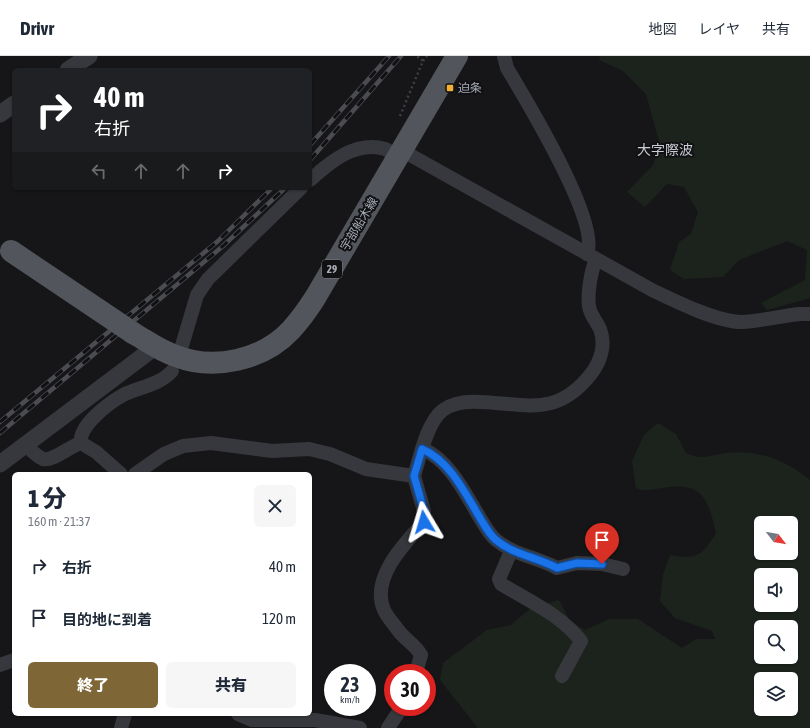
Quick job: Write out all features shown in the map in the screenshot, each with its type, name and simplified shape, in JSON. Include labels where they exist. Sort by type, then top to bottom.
[{"type":"main road","name":"宇部船木線","points":[[6,248],[155,347],[176,356],[191,360],[219,363],[254,355],[267,348],[290,331],[315,298],[458,56]]},
{"type":"street","points":[[418,664],[421,655],[401,634],[384,610],[381,589],[391,562],[398,551],[424,522],[424,511],[414,476],[428,432],[442,410],[455,404],[467,401],[546,406],[560,402],[571,395],[592,374],[600,358],[604,343],[600,328],[590,310],[588,302],[593,266],[592,257],[588,238],[571,184],[507,68],[504,56]]},
{"type":"street","points":[[0,114],[12,105]]},
{"type":"street","points":[[312,178],[333,161],[347,152],[367,148],[386,149],[401,154],[652,290],[728,320],[741,322],[810,314]]},
{"type":"street","points":[[181,349],[197,295],[208,279],[299,190]]},
{"type":"street","points":[[0,464],[155,347]]},
{"type":"street","points":[[81,443],[80,436],[88,423],[123,396],[167,377],[172,371]]},
{"type":"street","points":[[25,444],[43,459],[51,459],[72,445],[81,443],[96,452],[119,472]]},
{"type":"street","points":[[138,472],[164,454],[183,446],[211,443],[272,451],[310,449],[330,454],[366,469],[414,476]]},
{"type":"street","points":[[422,449],[440,458],[468,498],[488,531],[495,540],[510,551],[546,562],[557,568],[577,563],[602,564],[623,569]]},
{"type":"street","points":[[510,551],[499,579],[501,584],[540,607],[571,628],[581,641],[562,676]]},
{"type":"street","points":[[0,665],[12,661]]},
{"type":"street","points":[[121,728],[124,716]]},
{"type":"street","points":[[243,716],[252,720],[315,720],[360,728]]},
{"type":"street","points":[[388,728],[396,716]]},
{"type":"path","points":[[418,56],[423,61]]},
{"type":"path","points":[[400,118],[423,61],[427,56]]},
{"type":"shaded area","points":[[600,56],[810,56],[810,298],[767,310],[761,303],[805,280],[807,250],[787,241],[739,260],[723,277],[684,279],[670,270],[679,242],[691,234],[698,212],[684,187],[667,184],[645,207],[627,192],[653,165],[660,145],[646,94],[623,71],[599,60]]},
{"type":"shaded area","points":[[658,423],[676,434],[686,453],[697,457],[739,452],[761,455],[792,467],[810,480],[810,728],[478,728],[440,680],[443,663],[487,630],[511,625],[532,607],[559,600],[570,621],[585,630],[609,619],[638,619],[682,648],[696,639],[715,639],[712,631],[675,618],[660,601],[663,575],[670,555],[687,557],[698,554],[707,547],[716,533],[706,502],[702,495],[687,487],[646,490],[636,488],[632,461],[644,435]]},
{"type":"railway","points":[[312,143],[389,56]]},
{"type":"railway","points":[[312,158],[401,56]]},
{"type":"railway","points":[[0,422],[218,241],[270,190]]},
{"type":"railway","points":[[0,433],[223,246],[283,190]]},
{"type":"place","name":"迫条","points":[[450,88]]},
{"type":"district","name":"大字際波","points":[[665,150]]},
{"type":"route","points":[[424,522],[424,511],[414,476],[422,449],[440,458],[468,498],[488,531],[495,540],[510,551],[546,562],[557,568],[577,563],[602,564]]}]
